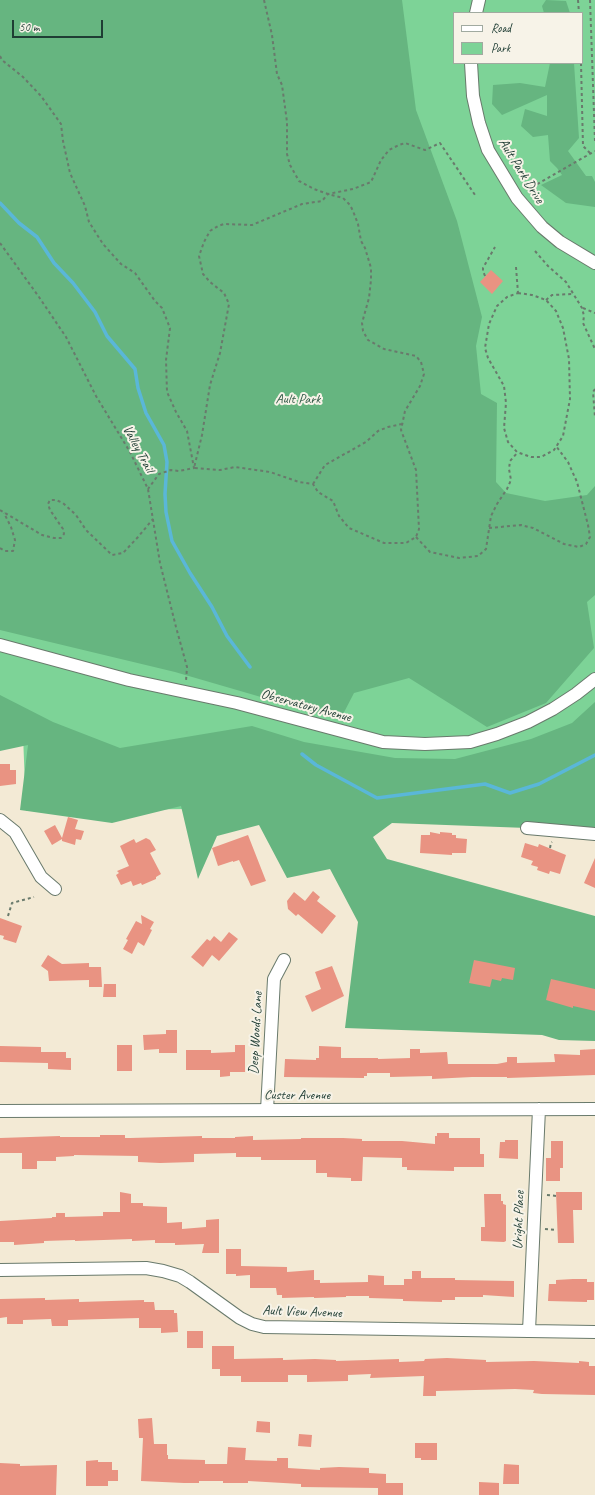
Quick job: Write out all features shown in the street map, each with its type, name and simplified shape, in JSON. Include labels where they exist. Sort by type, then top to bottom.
[{"type":"street","points":[[476,12],[479,0]]},
{"type":"street","name":"Ault Park Drive","points":[[471,64],[473,96],[479,123],[488,150],[517,198],[542,227],[560,242],[595,263]]},
{"type":"street","name":"Observatory Avenue","points":[[0,645],[122,678],[237,703],[383,742],[425,744],[470,742],[497,734],[528,722],[553,709],[595,679]]},
{"type":"street","points":[[0,820],[15,832],[41,877],[55,889]]},
{"type":"street","points":[[527,828],[595,834]]},
{"type":"street","name":"Deep Woods Lane","points":[[267,1110],[274,979],[284,960]]},
{"type":"street","name":"Uright Place","points":[[529,1331],[539,1109]]},
{"type":"street","name":"Custer Avenue","points":[[0,1111],[595,1109]]},
{"type":"street","name":"Ault View Avenue","points":[[0,1270],[146,1268],[163,1271],[180,1276],[240,1318],[252,1324],[264,1327],[595,1332]]},
{"type":"path","points":[[148,489],[159,474],[171,470],[179,471],[194,468],[220,470],[236,467],[270,472],[299,482],[312,484],[318,492],[333,501],[339,516],[349,528],[384,543],[406,543],[416,537],[419,529],[416,470],[401,430],[405,411],[420,386],[424,374],[421,362],[416,356],[384,349],[368,340],[363,331],[362,323],[370,298],[372,280],[369,261],[361,241],[358,224],[350,204],[342,198],[314,189],[300,181],[290,165],[288,154],[287,122],[282,85],[277,74],[272,35],[264,0]]},
{"type":"path","points":[[578,0],[579,12]]},
{"type":"path","points":[[590,0],[595,141]]},
{"type":"path","points":[[0,56],[2,60],[23,77],[41,96],[61,124],[70,173],[85,206],[89,222],[103,244],[121,264],[135,273],[155,301],[162,308],[170,328],[166,360],[167,392],[187,431],[194,468]]},
{"type":"path","points":[[581,64],[584,146],[590,153]]},
{"type":"path","points":[[194,468],[202,435],[210,385],[220,352],[229,304],[224,293],[210,282],[204,274],[199,256],[210,231],[224,224],[252,224],[302,204],[322,201],[328,194],[353,190],[370,182],[381,160],[389,150],[405,143],[425,150],[440,144],[475,195]]},
{"type":"path","points":[[532,187],[595,150]]},
{"type":"path","name":"Valley Trail","points":[[0,243],[66,337],[96,396],[130,452],[148,489],[160,563],[187,667],[186,692]]},
{"type":"path","points":[[485,276],[483,271],[484,268],[495,247]]},
{"type":"path","points":[[535,251],[548,266],[566,282],[582,308],[584,316],[583,323],[595,349]]},
{"type":"path","points":[[516,267],[518,293]]},
{"type":"path","points":[[518,293],[532,295],[546,300],[556,311],[560,322],[569,360],[570,399],[563,436],[554,450],[542,457],[531,457],[518,452],[508,442],[504,428],[506,403],[504,386],[488,358],[485,348],[489,324],[497,306],[508,297],[518,293]]},
{"type":"path","points":[[546,300],[552,295],[573,294]]},
{"type":"path","points":[[582,308],[595,313]]},
{"type":"path","points":[[595,389],[593,392],[595,417]]},
{"type":"path","points":[[312,484],[325,465],[366,442],[378,431],[402,424]]},
{"type":"path","points":[[489,528],[521,525],[533,528],[564,544],[579,547],[586,544],[590,537],[579,489],[568,462],[556,446]]},
{"type":"path","points":[[416,537],[430,552],[459,558],[478,556],[486,549],[491,516],[497,504],[508,489],[511,480],[508,469],[510,461],[518,452]]},
{"type":"path","points":[[0,510],[42,535],[61,538],[64,534],[63,529],[50,510],[48,504],[50,500],[56,500],[63,503],[72,511],[86,530],[112,554],[123,553],[138,538],[153,519]]},
{"type":"path","points":[[0,548],[5,551],[13,551],[15,540],[4,512]]},
{"type":"path","points":[[8,916],[12,903],[34,897]]},
{"type":"path","points":[[545,1195],[557,1196]]},
{"type":"green space","name":"Ault Park","points":[[0,0],[595,0],[595,773],[189,809],[26,811],[23,735],[0,735]]},
{"type":"green space","name":"Ault Park","points":[[0,0],[402,0],[416,110],[457,221],[482,317],[476,346],[481,394],[497,403],[496,482],[506,493],[545,501],[587,495],[595,486],[595,595],[587,602],[594,648],[546,703],[487,727],[409,678],[354,693],[340,720],[175,672],[0,630]]},
{"type":"green space","points":[[546,0],[566,1],[570,12],[544,12],[542,6]]},
{"type":"green space","points":[[550,64],[574,64],[579,138],[568,151],[586,176],[592,176],[595,182],[595,207],[566,203],[541,185],[562,175],[550,161],[548,135],[533,137],[521,126],[525,109],[547,116],[547,95],[502,115],[492,104],[493,85],[520,83],[545,87]]},
{"type":"green space","points":[[0,695],[53,722],[120,748],[252,726],[304,742],[395,758],[455,759],[531,739],[572,723],[595,702],[595,834],[527,828],[392,823],[373,837],[387,859],[595,916],[595,1041],[559,1040],[542,1035],[345,1028],[358,922],[330,869],[287,878],[259,825],[217,836],[198,879],[181,806],[112,823],[20,810],[28,745],[0,751]]},
{"type":"building","points":[[491,270],[503,281],[492,294],[480,282]]},
{"type":"building","points":[[0,764],[10,764],[10,770],[16,770],[16,784],[0,786]]},
{"type":"building","points":[[68,817],[78,820],[75,829],[84,831],[81,840],[76,839],[75,845],[62,841],[62,839],[52,845],[44,831],[55,825],[62,838]]},
{"type":"building","points":[[430,832],[440,834],[440,832],[452,833],[452,835],[456,835],[456,838],[467,839],[466,853],[452,853],[452,855],[420,853],[421,835],[430,835]]},
{"type":"building","points":[[248,835],[266,881],[251,886],[239,860],[218,866],[212,848]]},
{"type":"building","points":[[146,838],[150,840],[156,850],[150,853],[161,874],[156,877],[156,879],[142,885],[141,883],[133,886],[131,881],[121,885],[116,875],[119,873],[117,871],[129,866],[120,846],[134,839],[136,843]]},
{"type":"building","points":[[525,843],[538,847],[539,844],[566,855],[560,874],[550,871],[549,874],[537,870],[538,867],[531,865],[533,861],[521,857]]},
{"type":"building","points":[[595,858],[595,888],[584,883]]},
{"type":"building","points":[[313,891],[320,897],[317,901],[336,916],[322,934],[298,914],[296,916],[288,909],[287,901],[294,892],[305,901]]},
{"type":"building","points":[[141,915],[154,922],[150,929],[152,930],[144,946],[138,942],[132,954],[123,949],[128,940],[126,939],[136,921],[142,924]]},
{"type":"building","points":[[0,918],[22,926],[16,943],[3,939],[4,936],[0,935]]},
{"type":"building","points":[[229,932],[238,939],[219,961],[212,955],[203,967],[191,957],[207,939],[210,941],[214,936],[221,942]]},
{"type":"building","points":[[48,955],[62,964],[89,963],[89,967],[101,967],[102,987],[89,987],[89,980],[49,981],[48,971],[41,966]]},
{"type":"building","points":[[474,960],[515,968],[513,980],[502,978],[501,981],[492,979],[490,987],[469,983]]},
{"type":"building","points":[[332,966],[344,996],[312,1012],[305,996],[321,989],[315,972]]},
{"type":"building","points":[[551,979],[595,989],[595,1011],[573,1006],[573,1008],[546,1000]]},
{"type":"building","points":[[104,984],[116,984],[116,997],[103,997]]},
{"type":"building","points":[[166,1030],[177,1030],[177,1053],[159,1053],[159,1049],[144,1050],[143,1035],[166,1034]]},
{"type":"building","points":[[117,1045],[132,1045],[132,1071],[117,1071]]},
{"type":"building","points":[[235,1045],[245,1045],[245,1072],[230,1072],[230,1076],[220,1077],[220,1070],[186,1070],[186,1050],[211,1050],[211,1053],[235,1052]]},
{"type":"building","points":[[0,1046],[41,1047],[41,1052],[66,1052],[66,1058],[71,1058],[71,1070],[48,1069],[48,1063],[0,1062]]},
{"type":"building","points":[[319,1046],[341,1047],[341,1058],[410,1058],[410,1049],[420,1049],[420,1053],[447,1052],[448,1064],[497,1064],[507,1062],[507,1057],[517,1057],[517,1063],[555,1062],[554,1054],[580,1055],[580,1050],[595,1049],[595,1075],[432,1079],[432,1076],[390,1077],[390,1073],[367,1073],[367,1076],[364,1076],[364,1078],[284,1077],[285,1059],[316,1060],[316,1058],[319,1058]]},
{"type":"building","points":[[437,1133],[449,1133],[449,1138],[480,1138],[480,1154],[484,1154],[484,1167],[454,1167],[454,1171],[407,1170],[407,1167],[402,1167],[402,1158],[363,1157],[362,1181],[351,1181],[351,1178],[327,1177],[327,1173],[316,1173],[316,1160],[261,1160],[261,1157],[236,1157],[236,1153],[194,1154],[194,1162],[160,1163],[138,1162],[138,1156],[74,1155],[56,1157],[56,1161],[37,1161],[37,1169],[22,1169],[22,1153],[0,1153],[0,1138],[60,1136],[100,1137],[100,1135],[125,1135],[125,1138],[202,1136],[202,1138],[235,1138],[253,1136],[253,1140],[343,1138],[362,1139],[362,1141],[402,1141],[435,1144],[435,1136],[437,1136]]},
{"type":"building","points":[[505,1140],[518,1140],[518,1159],[499,1158],[500,1142],[505,1142]]},
{"type":"building","points":[[551,1141],[563,1141],[563,1168],[560,1168],[560,1181],[546,1181],[546,1158],[551,1158]]},
{"type":"building","points":[[120,1192],[131,1194],[131,1203],[143,1203],[143,1206],[167,1207],[167,1223],[182,1222],[182,1229],[206,1227],[206,1220],[219,1219],[219,1253],[202,1253],[204,1244],[175,1245],[175,1243],[155,1243],[155,1240],[132,1241],[132,1239],[44,1241],[44,1243],[14,1245],[14,1242],[0,1242],[0,1221],[52,1218],[56,1217],[56,1213],[65,1213],[65,1217],[103,1216],[103,1212],[120,1212]]},
{"type":"building","points":[[556,1192],[582,1192],[582,1210],[573,1210],[574,1243],[558,1243]]},
{"type":"building","points":[[484,1194],[501,1194],[501,1201],[503,1201],[503,1204],[506,1205],[506,1241],[504,1242],[481,1241],[481,1227],[485,1227]]},
{"type":"building","points":[[226,1249],[241,1249],[241,1266],[287,1267],[287,1272],[314,1270],[314,1280],[320,1280],[320,1283],[368,1282],[368,1275],[384,1276],[384,1285],[404,1285],[404,1279],[412,1279],[412,1271],[421,1271],[421,1278],[514,1281],[514,1297],[483,1295],[483,1297],[455,1297],[455,1300],[442,1300],[442,1302],[403,1301],[403,1299],[369,1298],[369,1296],[282,1298],[282,1295],[277,1295],[276,1288],[250,1288],[250,1275],[236,1276],[236,1274],[226,1274]]},
{"type":"building","points":[[587,1279],[587,1282],[594,1282],[594,1300],[587,1300],[587,1302],[548,1301],[549,1284],[556,1284],[556,1280]]},
{"type":"building","points":[[45,1298],[45,1300],[79,1299],[79,1302],[144,1300],[144,1302],[154,1302],[155,1310],[174,1310],[174,1313],[177,1313],[178,1332],[161,1333],[161,1328],[139,1328],[139,1318],[68,1320],[68,1326],[52,1326],[51,1319],[23,1320],[23,1324],[7,1324],[7,1317],[0,1318],[0,1299]]},
{"type":"building","points":[[187,1331],[203,1331],[203,1348],[187,1348]]},
{"type":"building","points":[[212,1346],[234,1346],[234,1359],[283,1358],[283,1360],[315,1359],[336,1361],[399,1359],[399,1362],[447,1358],[486,1360],[486,1362],[589,1362],[589,1366],[595,1366],[595,1395],[542,1394],[533,1393],[534,1390],[515,1389],[436,1391],[436,1396],[423,1396],[424,1376],[370,1378],[371,1374],[348,1375],[348,1381],[307,1382],[307,1375],[288,1375],[288,1382],[241,1382],[241,1376],[220,1376],[220,1369],[212,1369]]},
{"type":"building","points":[[152,1418],[154,1444],[167,1444],[168,1459],[205,1460],[205,1464],[227,1464],[228,1447],[246,1448],[245,1460],[277,1461],[277,1458],[288,1458],[288,1468],[320,1470],[320,1468],[339,1467],[369,1468],[369,1473],[386,1474],[386,1483],[403,1483],[403,1495],[378,1495],[378,1488],[301,1487],[301,1484],[248,1481],[248,1483],[223,1483],[223,1481],[199,1481],[199,1483],[184,1483],[141,1481],[143,1438],[139,1438],[138,1419]]},
{"type":"building","points":[[257,1421],[270,1422],[270,1433],[256,1432]]},
{"type":"building","points":[[299,1434],[312,1435],[311,1447],[298,1446]]},
{"type":"building","points":[[415,1443],[437,1443],[437,1460],[421,1460],[421,1458],[415,1458]]},
{"type":"building","points":[[98,1460],[98,1462],[112,1462],[112,1470],[118,1470],[118,1481],[108,1481],[108,1486],[86,1486],[86,1461]]},
{"type":"building","points":[[0,1463],[20,1464],[20,1466],[57,1465],[56,1495],[0,1495]]},
{"type":"building","points":[[504,1464],[519,1465],[519,1484],[503,1484]]},
{"type":"building","points":[[479,1482],[499,1483],[499,1495],[479,1495]]},
{"type":"waterway","points":[[0,203],[19,223],[37,237],[54,263],[73,283],[95,312],[107,336],[135,369],[138,388],[146,413],[164,445],[167,462],[165,494],[166,512],[172,541],[212,607],[227,636],[250,667]]},
{"type":"waterway","points":[[302,754],[316,765],[377,798],[485,784],[510,793],[539,784],[595,755]]}]
